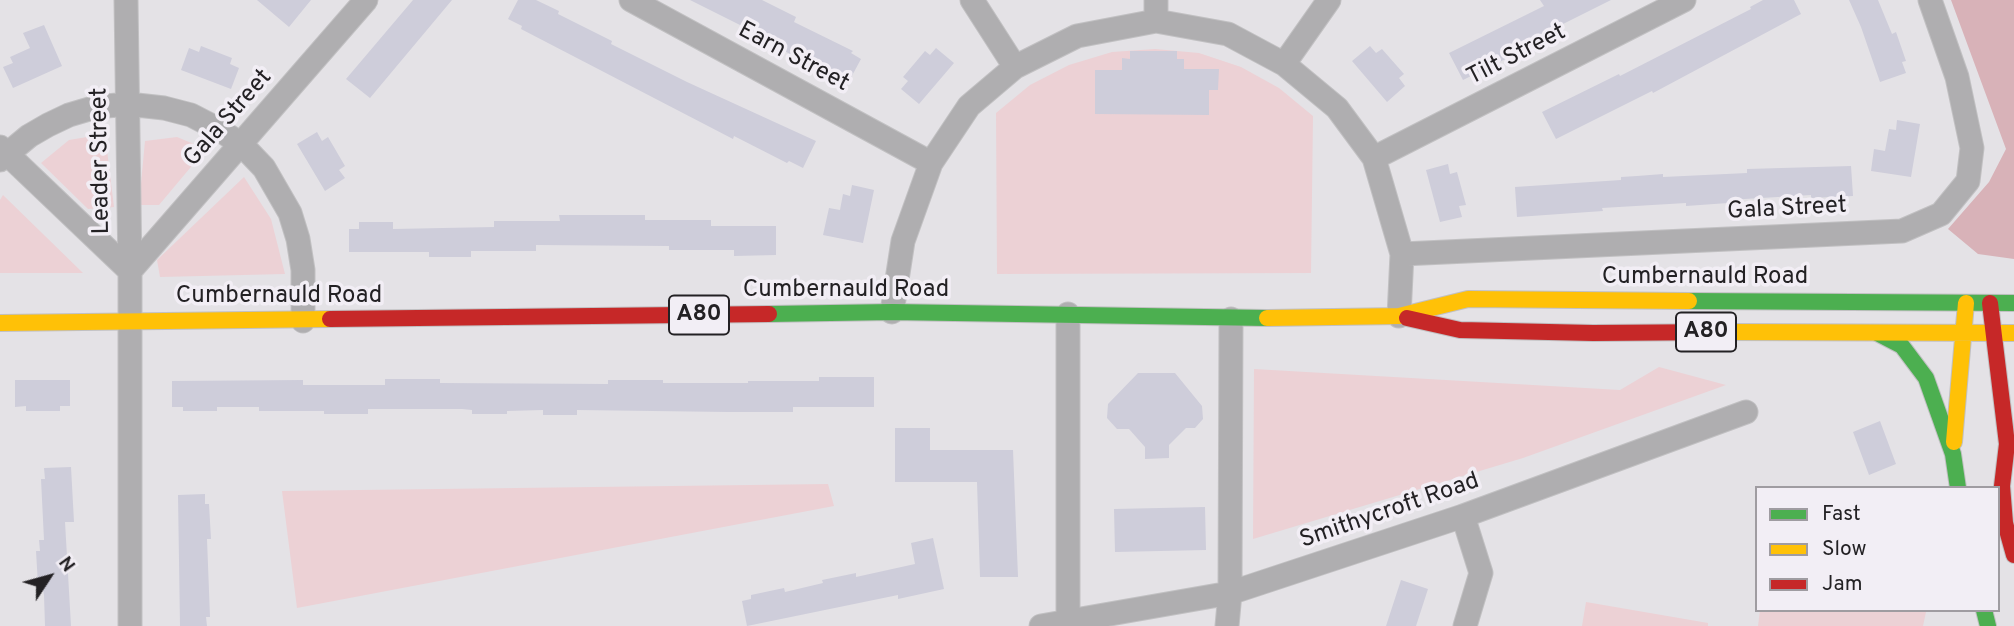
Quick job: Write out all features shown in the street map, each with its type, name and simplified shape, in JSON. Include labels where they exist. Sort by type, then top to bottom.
[{"type":"main road","name":"Cumbernauld Road","points":[[0,323],[892,312],[1231,319],[1399,316],[1468,299],[2014,303]]},
{"type":"main road","points":[[1953,454],[1966,303]]},
{"type":"main road","points":[[1990,303],[2010,438],[2002,486],[2005,523],[2014,555]]},
{"type":"main road","name":"Cumbernauld Road","points":[[1399,316],[1460,330],[1593,333],[2014,333]]},
{"type":"main road","points":[[1877,333],[1902,346],[1926,377],[1953,454],[1958,486]]},
{"type":"street","name":"Leader Street","points":[[126,0],[130,271],[130,626]]},
{"type":"street","name":"Gala Street","points":[[130,271],[366,0]]},
{"type":"street","name":"Earn Street","points":[[631,0],[931,163]]},
{"type":"street","points":[[972,0],[1015,67]]},
{"type":"street","points":[[1283,64],[1329,0]]},
{"type":"street","name":"Tilt Street","points":[[1374,158],[1684,0]]},
{"type":"street","name":"Gala Street","points":[[1402,254],[1902,231],[1941,214],[1968,181],[1972,148],[1957,77],[1930,0]]},
{"type":"street","points":[[892,312],[903,241],[931,163],[969,106],[1015,67],[1077,36],[1156,10],[1228,34],[1283,64],[1337,108],[1374,158],[1402,254],[1399,316]]},
{"type":"street","points":[[130,271],[2,154],[69,115],[96,107],[128,104],[164,108],[191,115],[220,130],[242,145],[264,168],[290,213],[303,270],[303,321]]},
{"type":"street","points":[[1068,314],[1068,621]]},
{"type":"street","points":[[1227,626],[1230,593],[1231,319]]},
{"type":"street","name":"Smithycroft Road","points":[[1041,626],[1230,593],[1462,516],[1746,412]]},
{"type":"street","points":[[1462,516],[1481,573],[1465,626]]},
{"type":"shaded area","points":[[1951,0],[2014,0],[2014,259],[1978,254],[1948,229],[1989,182],[2006,149]]},
{"type":"shaded area","points":[[1155,49],[1199,53],[1241,67],[1279,88],[1313,116],[1311,273],[997,274],[996,113],[1030,85],[1069,65],[1112,52]]},
{"type":"shaded area","points":[[105,134],[114,207],[88,209],[41,163],[69,140]]},
{"type":"shaded area","points":[[177,137],[206,149],[159,205],[139,205],[145,141]]},
{"type":"shaded area","points":[[244,177],[271,219],[285,274],[160,277],[157,260]]},
{"type":"shaded area","points":[[3,195],[83,273],[0,273],[0,200]]},
{"type":"shaded area","points":[[1659,367],[1726,385],[1523,458],[1253,539],[1254,369],[1620,390]]},
{"type":"shaded area","points":[[828,484],[834,506],[297,608],[282,491]]},
{"type":"shaded area","points":[[1586,602],[1708,623],[1708,626],[1582,626]]},
{"type":"shaded area","points":[[1760,612],[1926,612],[1923,626],[1758,626]]},
{"type":"building","points":[[257,0],[311,0],[289,27]]},
{"type":"building","points":[[413,0],[452,0],[370,98],[346,79]]},
{"type":"building","points":[[518,0],[536,0],[612,41],[611,44],[816,141],[803,168],[789,161],[787,163],[734,136],[733,139],[521,29],[522,26],[508,19]]},
{"type":"building","points":[[690,0],[762,0],[796,17],[794,22],[853,51],[851,53],[861,59],[847,85],[757,36],[758,34]]},
{"type":"building","points":[[1540,0],[1611,0],[1537,37],[1540,42],[1463,80],[1449,53],[1544,6]]},
{"type":"building","points":[[1763,0],[1794,0],[1801,14],[1653,93],[1652,91],[1556,139],[1542,112],[1619,74],[1620,76],[1751,9],[1750,7]]},
{"type":"building","points":[[1849,0],[1878,0],[1892,34],[1896,32],[1906,61],[1902,62],[1906,73],[1880,82]]},
{"type":"building","points":[[44,25],[62,66],[13,88],[3,67],[13,63],[10,57],[30,48],[23,33]]},
{"type":"building","points":[[201,46],[232,58],[230,64],[239,68],[231,89],[181,70],[189,48],[199,52]]},
{"type":"building","points":[[1370,46],[1376,53],[1382,49],[1404,74],[1399,78],[1405,86],[1387,102],[1352,61]]},
{"type":"building","points":[[936,48],[954,63],[919,104],[901,89],[908,81],[903,77],[925,51],[930,55]]},
{"type":"building","points":[[1130,51],[1177,51],[1177,59],[1184,59],[1184,69],[1219,69],[1218,90],[1209,90],[1209,115],[1095,114],[1095,70],[1122,70],[1122,58],[1130,59]]},
{"type":"building","points":[[1897,120],[1920,124],[1911,177],[1871,171],[1874,149],[1885,151],[1889,129],[1896,130]]},
{"type":"building","points":[[317,132],[322,141],[328,137],[345,166],[339,170],[345,178],[325,191],[297,144]]},
{"type":"building","points":[[1448,164],[1450,174],[1457,172],[1466,205],[1459,206],[1462,217],[1440,222],[1426,170]]},
{"type":"building","points":[[1851,166],[1853,196],[1811,198],[1811,195],[1728,200],[1728,203],[1602,208],[1603,211],[1517,217],[1515,187],[1621,180],[1621,177],[1663,174],[1663,177],[1747,173],[1747,169]]},
{"type":"building","points":[[852,185],[874,190],[863,243],[823,235],[829,208],[840,210],[843,194],[850,196]]},
{"type":"building","points":[[559,215],[645,215],[645,220],[711,220],[711,226],[776,226],[776,255],[734,256],[734,250],[669,250],[669,246],[536,245],[536,251],[471,251],[471,257],[429,257],[429,252],[349,252],[349,229],[359,229],[359,222],[393,222],[393,229],[494,227],[494,221],[560,221]]},
{"type":"building","points":[[1138,373],[1175,373],[1202,406],[1203,419],[1195,428],[1186,428],[1169,445],[1169,458],[1145,459],[1145,447],[1129,429],[1117,429],[1107,418],[1108,404]]},
{"type":"building","points":[[819,377],[874,377],[874,407],[793,407],[793,412],[577,410],[577,415],[543,415],[543,410],[472,414],[472,410],[462,409],[368,409],[368,414],[324,414],[324,411],[259,411],[259,407],[217,407],[217,411],[183,411],[183,407],[172,407],[172,381],[303,380],[303,385],[385,385],[385,379],[440,379],[440,383],[608,384],[608,380],[663,380],[663,383],[819,381]]},
{"type":"building","points":[[15,380],[70,380],[70,406],[60,406],[60,411],[26,411],[26,406],[15,407]]},
{"type":"building","points":[[1880,421],[1896,464],[1869,475],[1853,432]]},
{"type":"building","points":[[895,428],[930,428],[930,450],[1013,450],[1018,577],[980,577],[977,482],[895,482]]},
{"type":"building","points":[[71,467],[74,522],[65,522],[71,626],[45,626],[44,595],[42,585],[38,585],[36,551],[40,551],[39,540],[44,540],[41,479],[45,479],[44,468]]},
{"type":"building","points":[[205,494],[205,504],[209,504],[211,539],[207,539],[210,617],[206,617],[207,626],[180,626],[178,495]]},
{"type":"building","points":[[1205,507],[1206,550],[1115,552],[1114,509]]},
{"type":"building","points":[[933,538],[944,589],[898,599],[898,595],[747,626],[742,601],[751,599],[751,595],[784,588],[785,592],[823,583],[822,580],[856,573],[856,577],[915,564],[911,543]]},
{"type":"building","points":[[1401,580],[1428,589],[1416,626],[1386,626]]},
{"type":"traffic: fast","points":[[1689,301],[2014,303]]},
{"type":"traffic: fast","points":[[769,314],[892,312],[1267,318]]},
{"type":"traffic: fast","points":[[1877,333],[1902,346],[1926,378],[1953,454],[1958,486]]},
{"type":"traffic: fast","points":[[1984,612],[1988,626]]},
{"type":"traffic: slow","points":[[1267,318],[1399,316],[1468,299],[1689,301]]},
{"type":"traffic: slow","points":[[1954,442],[1966,303]]},
{"type":"traffic: slow","points":[[0,323],[330,319]]},
{"type":"traffic: slow","points":[[1725,332],[2014,333]]},
{"type":"traffic: jam","points":[[1990,303],[2007,444],[2002,486],[2005,523],[2014,555]]},
{"type":"traffic: jam","points":[[330,319],[769,314]]},
{"type":"traffic: jam","points":[[1407,318],[1460,330],[1725,332]]}]
